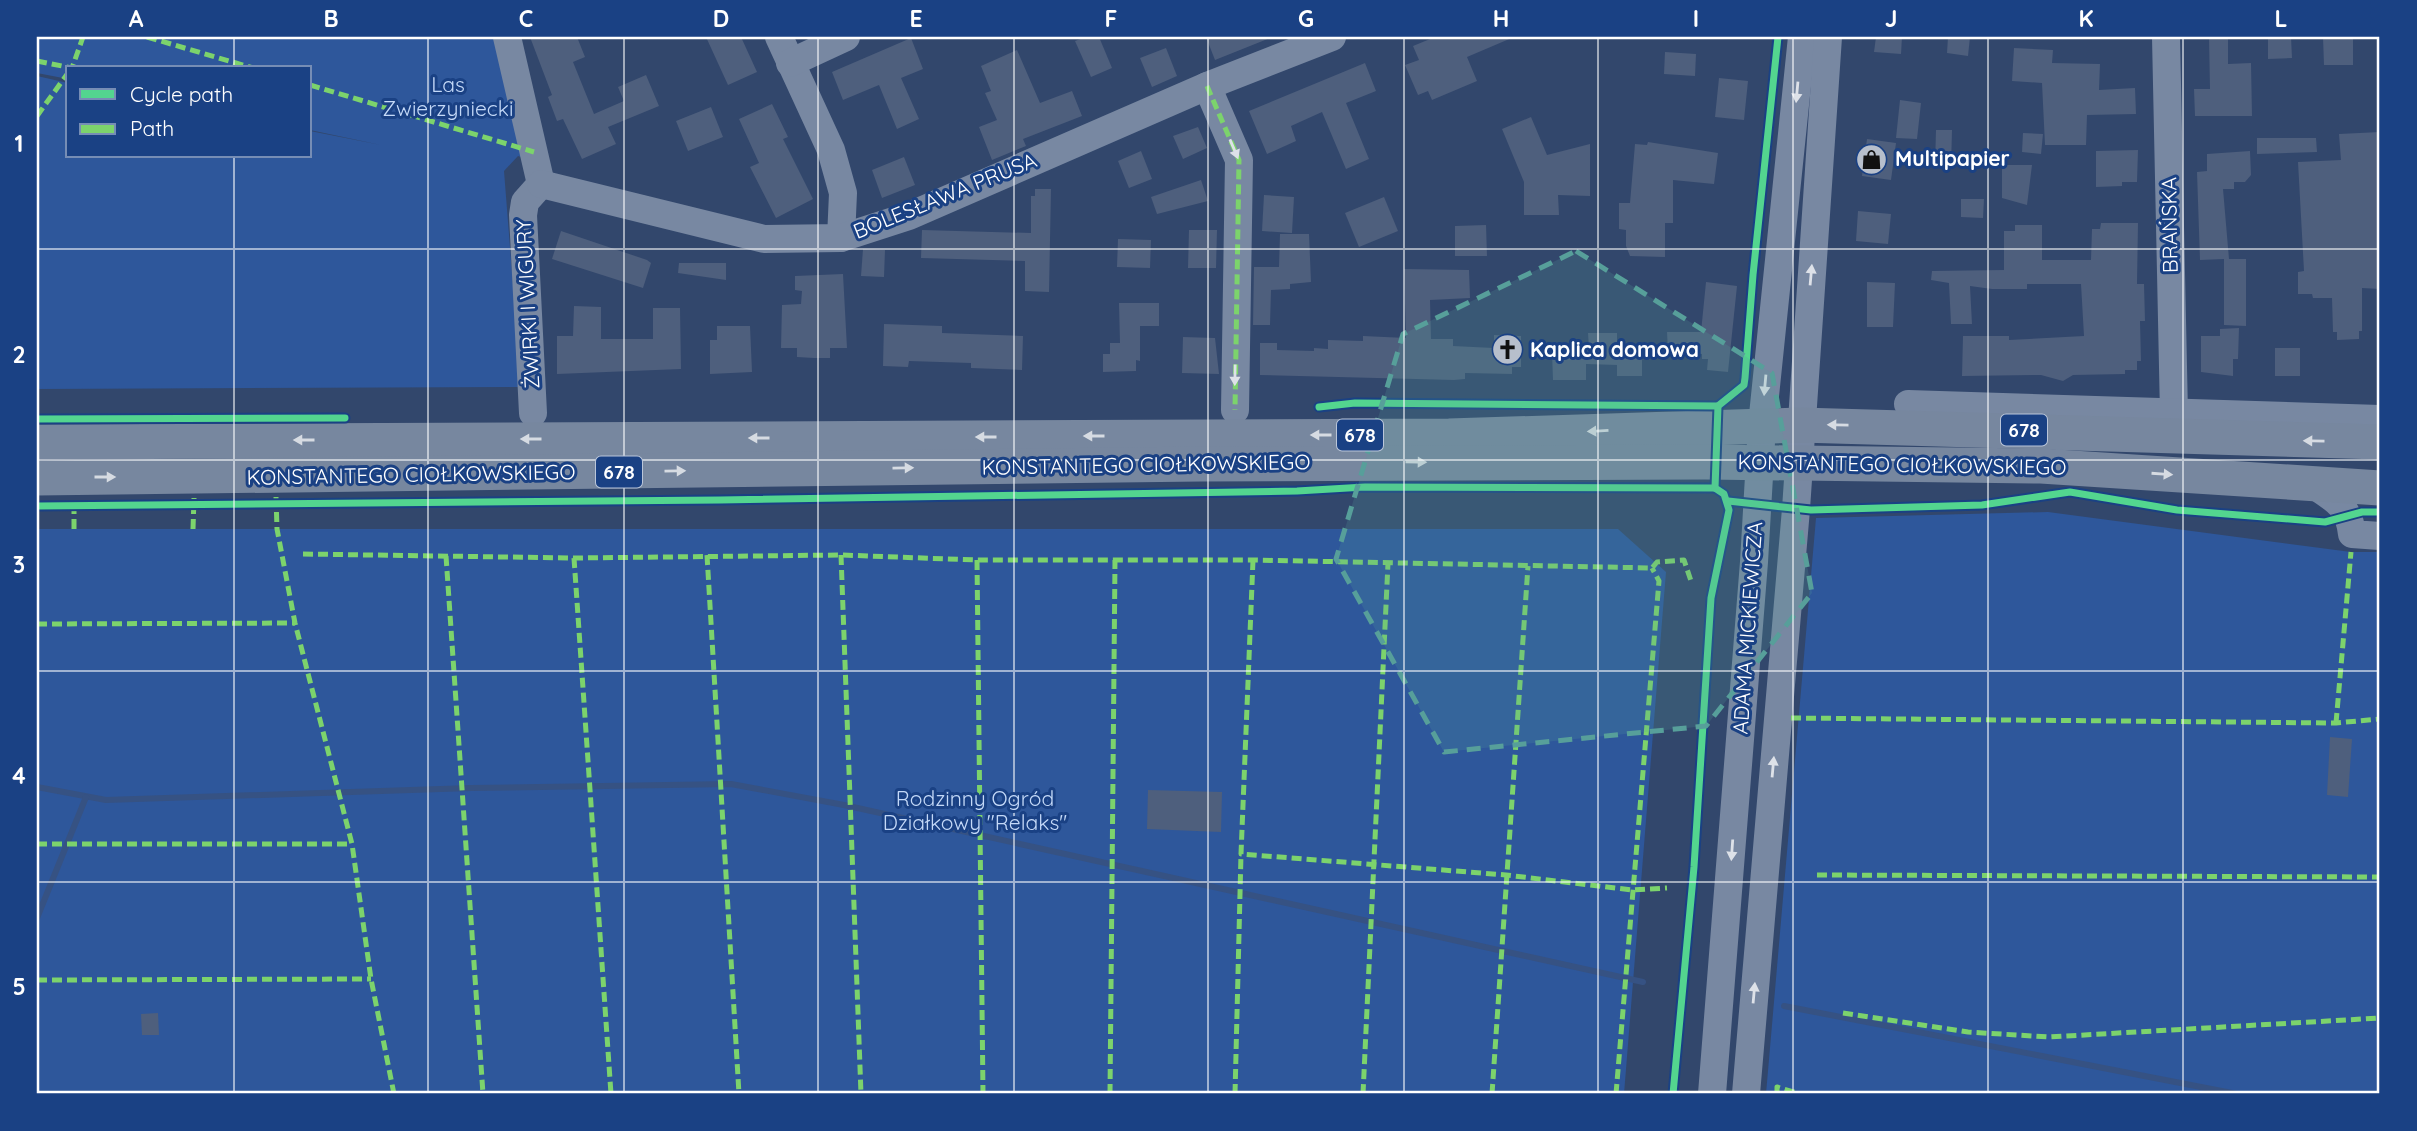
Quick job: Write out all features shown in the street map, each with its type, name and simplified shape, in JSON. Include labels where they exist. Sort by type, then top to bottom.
[{"type":"main road","name":"KONSTANTEGO CIOŁKOWSKIEGO","points":[[37,442],[1448,436],[1666,427],[1800,425],[1902,415],[2249,439],[2380,442]]},
{"type":"main road","points":[[1902,415],[1885,438],[1884,447],[1891,460],[1902,466]]},
{"type":"main road","points":[[1663,463],[1674,457],[1679,447],[1676,435],[1666,427]]},
{"type":"main road","points":[[2242,480],[2231,468],[2230,460],[2237,445],[2249,439]]},
{"type":"main road","name":"KONSTANTEGO CIOŁKOWSKIEGO","points":[[37,478],[1215,463],[1760,463],[2041,466],[2380,488]]},
{"type":"street","points":[[507,37],[541,184]]},
{"type":"street","points":[[779,37],[831,150],[843,193],[841,238]]},
{"type":"street","points":[[790,63],[846,37]]},
{"type":"street","name":"BOLESŁAWA PRUSA","points":[[541,184],[764,239],[841,238],[909,216],[1207,86],[1332,37]]},
{"type":"street","name":"BRAŃSKA","points":[[2166,37],[2174,414]]},
{"type":"street","name":"ADAMA MICKIEWICZA","points":[[1712,1094],[1769,341],[1815,39]]},
{"type":"street","name":"ADAMA MICKIEWICZA","points":[[1746,1094],[1798,464],[1805,343],[1815,39]]},
{"type":"street","points":[[1207,86],[1239,160],[1235,411]]},
{"type":"street","name":"ŻWIRKI I WIGURY","points":[[533,413],[523,215],[525,202],[541,184]]},
{"type":"street","points":[[1769,341],[1777,351],[1791,354],[1805,343]]},
{"type":"street","name":"KONSTANTEGO CIOŁKOWSKIEGO","points":[[1902,415],[2174,414],[2380,419]]},
{"type":"street","points":[[2312,484],[2334,498],[2350,516],[2352,534],[2380,536]]},
{"type":"street","points":[[1754,562],[1763,553],[1775,551],[1790,562]]},
{"type":"highlighted area","points":[[1576,251],[1772,373],[1812,593],[1706,726],[1444,752],[1336,559],[1403,334]]},
{"type":"green space","name":"Las Zwierzyniecki","points":[[37,37],[498,37],[524,158],[518,156],[504,171],[521,387],[37,389],[37,76],[66,83],[66,158],[312,158],[312,131],[381,145],[312,130],[312,66],[66,66],[66,79],[37,73]]},
{"type":"green space","points":[[2048,512],[2351,552],[2380,552],[2380,1094],[1766,1094],[1816,518]]},
{"type":"green space","name":"Rodzinny Ogród Działkowy \"Relaks\"","points":[[37,529],[1618,529],[1666,572],[1624,1094],[37,1094]]},
{"type":"building","points":[[530,37],[577,37],[585,57],[573,62],[594,114],[624,101],[618,87],[646,75],[659,106],[608,127],[616,144],[582,159],[563,119],[557,121],[548,97],[552,95]]},
{"type":"building","points":[[706,37],[741,37],[757,72],[728,85]]},
{"type":"building","points":[[1086,37],[1099,37],[1112,68],[1091,77],[1075,41]]},
{"type":"building","points":[[1206,37],[1270,37],[1270,38],[1215,60]]},
{"type":"building","points":[[1435,37],[1514,37],[1467,57],[1477,81],[1432,100],[1428,91],[1418,95],[1405,65],[1419,60],[1413,46]]},
{"type":"building","points":[[1876,37],[1902,37],[1901,54],[1874,52]]},
{"type":"building","points":[[1948,37],[1970,37],[1968,56],[1947,53]]},
{"type":"building","points":[[2209,37],[2228,37],[2228,64],[2251,63],[2252,116],[2195,116],[2194,89],[2210,89]]},
{"type":"building","points":[[2268,37],[2291,37],[2292,58],[2268,59]]},
{"type":"building","points":[[2323,37],[2353,37],[2353,65],[2324,65]]},
{"type":"building","points":[[911,38],[923,69],[901,78],[919,119],[897,129],[879,85],[843,100],[832,72]]},
{"type":"building","points":[[1166,48],[1177,76],[1152,87],[1140,58]]},
{"type":"building","points":[[2014,48],[2053,50],[2052,63],[2100,64],[2099,90],[2135,88],[2136,114],[2087,115],[2086,145],[2045,145],[2042,83],[2012,81]]},
{"type":"building","points":[[1017,50],[1040,103],[1072,91],[1082,116],[1023,139],[1026,146],[992,160],[979,127],[997,120],[985,93],[991,91],[981,66]]},
{"type":"building","points":[[1665,52],[1696,54],[1695,76],[1664,74]]},
{"type":"building","points":[[1365,63],[1376,91],[1346,103],[1369,159],[1346,169],[1322,112],[1291,126],[1296,141],[1267,154],[1249,111]]},
{"type":"building","points":[[1719,78],[1748,81],[1744,120],[1715,117]]},
{"type":"building","points":[[1900,100],[1921,103],[1917,139],[1896,138]]},
{"type":"building","points":[[772,104],[788,137],[783,139],[813,199],[776,218],[750,167],[759,163],[739,119]]},
{"type":"building","points":[[711,107],[723,137],[688,151],[676,121]]},
{"type":"building","points":[[1531,117],[1547,155],[1590,144],[1590,196],[1558,195],[1559,215],[1524,215],[1524,182],[1502,129]]},
{"type":"building","points":[[1198,127],[1207,148],[1183,159],[1173,136]]},
{"type":"building","points":[[1936,130],[1952,130],[1951,167],[1935,166]]},
{"type":"building","points":[[2380,132],[2380,289],[2362,288],[2362,331],[2359,331],[2359,339],[2337,340],[2337,332],[2333,332],[2332,298],[2313,298],[2312,294],[2298,294],[2298,272],[2304,271],[2298,162],[2341,160],[2339,134]]},
{"type":"building","points":[[2023,133],[2043,134],[2041,154],[2022,152]]},
{"type":"building","points":[[2257,138],[2316,138],[2317,152],[2257,154]]},
{"type":"building","points":[[1867,139],[1896,143],[1891,180],[1862,176]]},
{"type":"building","points":[[1648,142],[1718,153],[1714,184],[1673,180],[1673,223],[1665,223],[1665,257],[1630,256],[1626,246],[1626,230],[1619,229],[1619,203],[1630,203],[1635,144],[1647,145]]},
{"type":"building","points":[[2138,150],[2137,182],[2122,182],[2122,186],[2096,187],[2096,151]]},
{"type":"building","points":[[1141,151],[1152,179],[1129,188],[1118,161]]},
{"type":"building","points":[[2250,151],[2251,175],[2245,182],[2234,182],[2234,189],[2223,189],[2229,259],[2246,259],[2246,326],[2224,325],[2224,259],[2200,260],[2197,172],[2207,171],[2207,154]]},
{"type":"building","points":[[904,157],[915,185],[882,198],[872,170]]},
{"type":"building","points":[[2002,165],[2032,165],[2027,205],[2002,198]]},
{"type":"building","points":[[1201,180],[1208,201],[1157,214],[1151,197]]},
{"type":"building","points":[[1035,189],[1051,189],[1049,292],[1025,291],[1025,261],[921,258],[922,230],[1031,233],[1031,196],[1035,196]]},
{"type":"building","points":[[1264,195],[1294,197],[1292,233],[1262,231]]},
{"type":"building","points":[[1384,197],[1398,231],[1359,247],[1345,213]]},
{"type":"building","points":[[1961,199],[1984,199],[1983,218],[1961,217]]},
{"type":"building","points":[[1858,211],[1891,214],[1888,244],[1856,241]]},
{"type":"building","points":[[2101,223],[2138,223],[2137,284],[2144,284],[2145,321],[2140,321],[2141,361],[2137,361],[2137,370],[2125,370],[2125,374],[2073,375],[2063,381],[2041,375],[1962,376],[1963,336],[2009,336],[2009,340],[2084,336],[2081,284],[2027,284],[2027,289],[1970,286],[1972,324],[1951,324],[1949,283],[1931,280],[1932,271],[2004,270],[2004,231],[2015,231],[2015,225],[2042,225],[2042,260],[2091,260],[2092,229],[2100,229]]},
{"type":"building","points":[[1486,225],[1487,256],[1455,256],[1455,226]]},
{"type":"building","points":[[1189,230],[1217,230],[1216,268],[1188,268]]},
{"type":"building","points":[[561,231],[647,260],[651,263],[643,288],[552,259]]},
{"type":"building","points":[[1280,234],[1309,234],[1311,282],[1290,284],[1290,289],[1271,290],[1270,325],[1253,325],[1254,267],[1279,267]]},
{"type":"building","points":[[1118,239],[1151,240],[1150,268],[1117,267]]},
{"type":"building","points":[[863,249],[885,250],[884,277],[861,276]]},
{"type":"building","points":[[679,263],[726,263],[726,280],[678,273]]},
{"type":"building","points":[[1404,269],[1469,270],[1470,298],[1430,300],[1431,339],[1453,339],[1453,346],[1494,348],[1494,335],[1521,336],[1521,367],[1512,367],[1512,374],[1465,373],[1465,379],[1454,380],[1260,375],[1260,343],[1277,343],[1277,350],[1314,351],[1314,348],[1328,349],[1328,340],[1363,341],[1363,336],[1406,338]]},
{"type":"building","points":[[843,274],[847,348],[830,348],[830,358],[814,358],[797,357],[797,348],[781,348],[782,305],[801,304],[802,291],[795,290],[795,276]]},
{"type":"building","points":[[1706,282],[1737,286],[1728,372],[1707,370],[1708,359],[1702,359],[1702,354],[1668,353],[1667,332],[1701,332]]},
{"type":"building","points":[[1867,282],[1895,283],[1893,327],[1867,327]]},
{"type":"building","points":[[1119,303],[1159,303],[1159,326],[1140,326],[1140,361],[1136,360],[1136,371],[1103,372],[1103,354],[1110,354],[1110,343],[1120,343]]},
{"type":"building","points":[[574,306],[601,307],[601,339],[653,339],[653,308],[680,308],[681,369],[557,374],[557,336],[573,336]]},
{"type":"building","points":[[884,324],[942,326],[942,333],[1023,336],[1022,370],[971,368],[971,363],[909,361],[908,367],[883,366]]},
{"type":"building","points":[[717,326],[750,326],[752,372],[710,374],[710,340],[717,340]]},
{"type":"building","points":[[2239,328],[2238,359],[2233,359],[2233,376],[2201,372],[2201,336],[2220,336],[2220,329]]},
{"type":"building","points":[[1588,333],[1617,333],[1617,349],[1642,349],[1642,376],[1617,376],[1617,365],[1586,364],[1586,380],[1553,380],[1552,353],[1579,354],[1579,349],[1589,349]]},
{"type":"building","points":[[1183,337],[1215,338],[1219,374],[1182,373]]},
{"type":"building","points":[[2275,348],[2300,348],[2300,376],[2275,376]]},
{"type":"building","points":[[2330,737],[2352,739],[2348,797],[2327,795]]},
{"type":"building","points":[[1148,790],[1222,792],[1221,832],[1147,829]]},
{"type":"building","points":[[158,1013],[159,1035],[142,1035],[141,1014]]},
{"type":"waterway","points":[[37,787],[106,800],[471,788],[731,784],[844,805],[1643,982]]},
{"type":"waterway","points":[[37,918],[86,797]]},
{"type":"waterway","points":[[1784,1006],[2237,1094]]},
{"type":"marked path","points":[[73,66],[83,37]]},
{"type":"marked path","points":[[147,37],[246,66]]},
{"type":"marked path","points":[[37,61],[66,67]]},
{"type":"marked path","points":[[37,116],[66,76]]},
{"type":"marked path","points":[[312,86],[534,152]]},
{"type":"marked path","points":[[1207,86],[1239,160],[1235,410]]},
{"type":"marked path","points":[[276,497],[277,529],[295,623],[352,844],[371,979],[394,1094]]},
{"type":"marked path","points":[[193,529],[194,498]]},
{"type":"marked path","points":[[74,501],[74,529]]},
{"type":"marked path","points":[[2336,723],[2351,552]]},
{"type":"marked path","points":[[303,554],[574,558],[841,555],[977,560],[1253,560],[1652,568],[1657,562],[1684,560],[1691,581]]},
{"type":"marked path","points":[[707,555],[739,1094]]},
{"type":"marked path","points":[[841,555],[861,1094]]},
{"type":"marked path","points":[[446,556],[483,1094]]},
{"type":"marked path","points":[[574,558],[611,1094]]},
{"type":"marked path","points":[[977,560],[983,1094]]},
{"type":"marked path","points":[[1110,1094],[1115,560]]},
{"type":"marked path","points":[[1253,560],[1241,854],[1506,875],[1632,890],[1667,888]]},
{"type":"marked path","points":[[1363,1094],[1388,563]]},
{"type":"marked path","points":[[1492,1094],[1528,566]]},
{"type":"marked path","points":[[1616,1094],[1659,581],[1652,568]]},
{"type":"marked path","points":[[37,624],[295,623]]},
{"type":"marked path","points":[[1791,718],[2336,723],[2380,719]]},
{"type":"marked path","points":[[37,844],[352,844]]},
{"type":"marked path","points":[[1235,1094],[1241,854]]},
{"type":"marked path","points":[[1817,875],[2380,877]]},
{"type":"marked path","points":[[37,980],[371,979]]},
{"type":"marked path","points":[[1843,1013],[1968,1032],[2049,1037],[2380,1018]]},
{"type":"marked path","points":[[1777,1094],[1777,1087],[1800,1094]]},
{"type":"cycle path","points":[[1673,1094],[1694,867],[1711,598],[1729,510],[1724,494],[1715,488],[1718,406],[1744,385],[1778,37]]},
{"type":"cycle path","points":[[1319,407],[1355,403],[1718,406]]},
{"type":"cycle path","points":[[37,419],[345,418]]},
{"type":"cycle path","points":[[37,506],[720,500],[1297,491],[1365,487],[1715,488]]},
{"type":"cycle path","points":[[1728,501],[1811,510],[1982,505],[2070,492],[2177,510],[2325,522],[2362,512],[2380,512]]},
{"type":"place","name":"Multipapier","points":[[1872,159]]},
{"type":"place","name":"Kaplica domowa","points":[[1507,350]]}]
